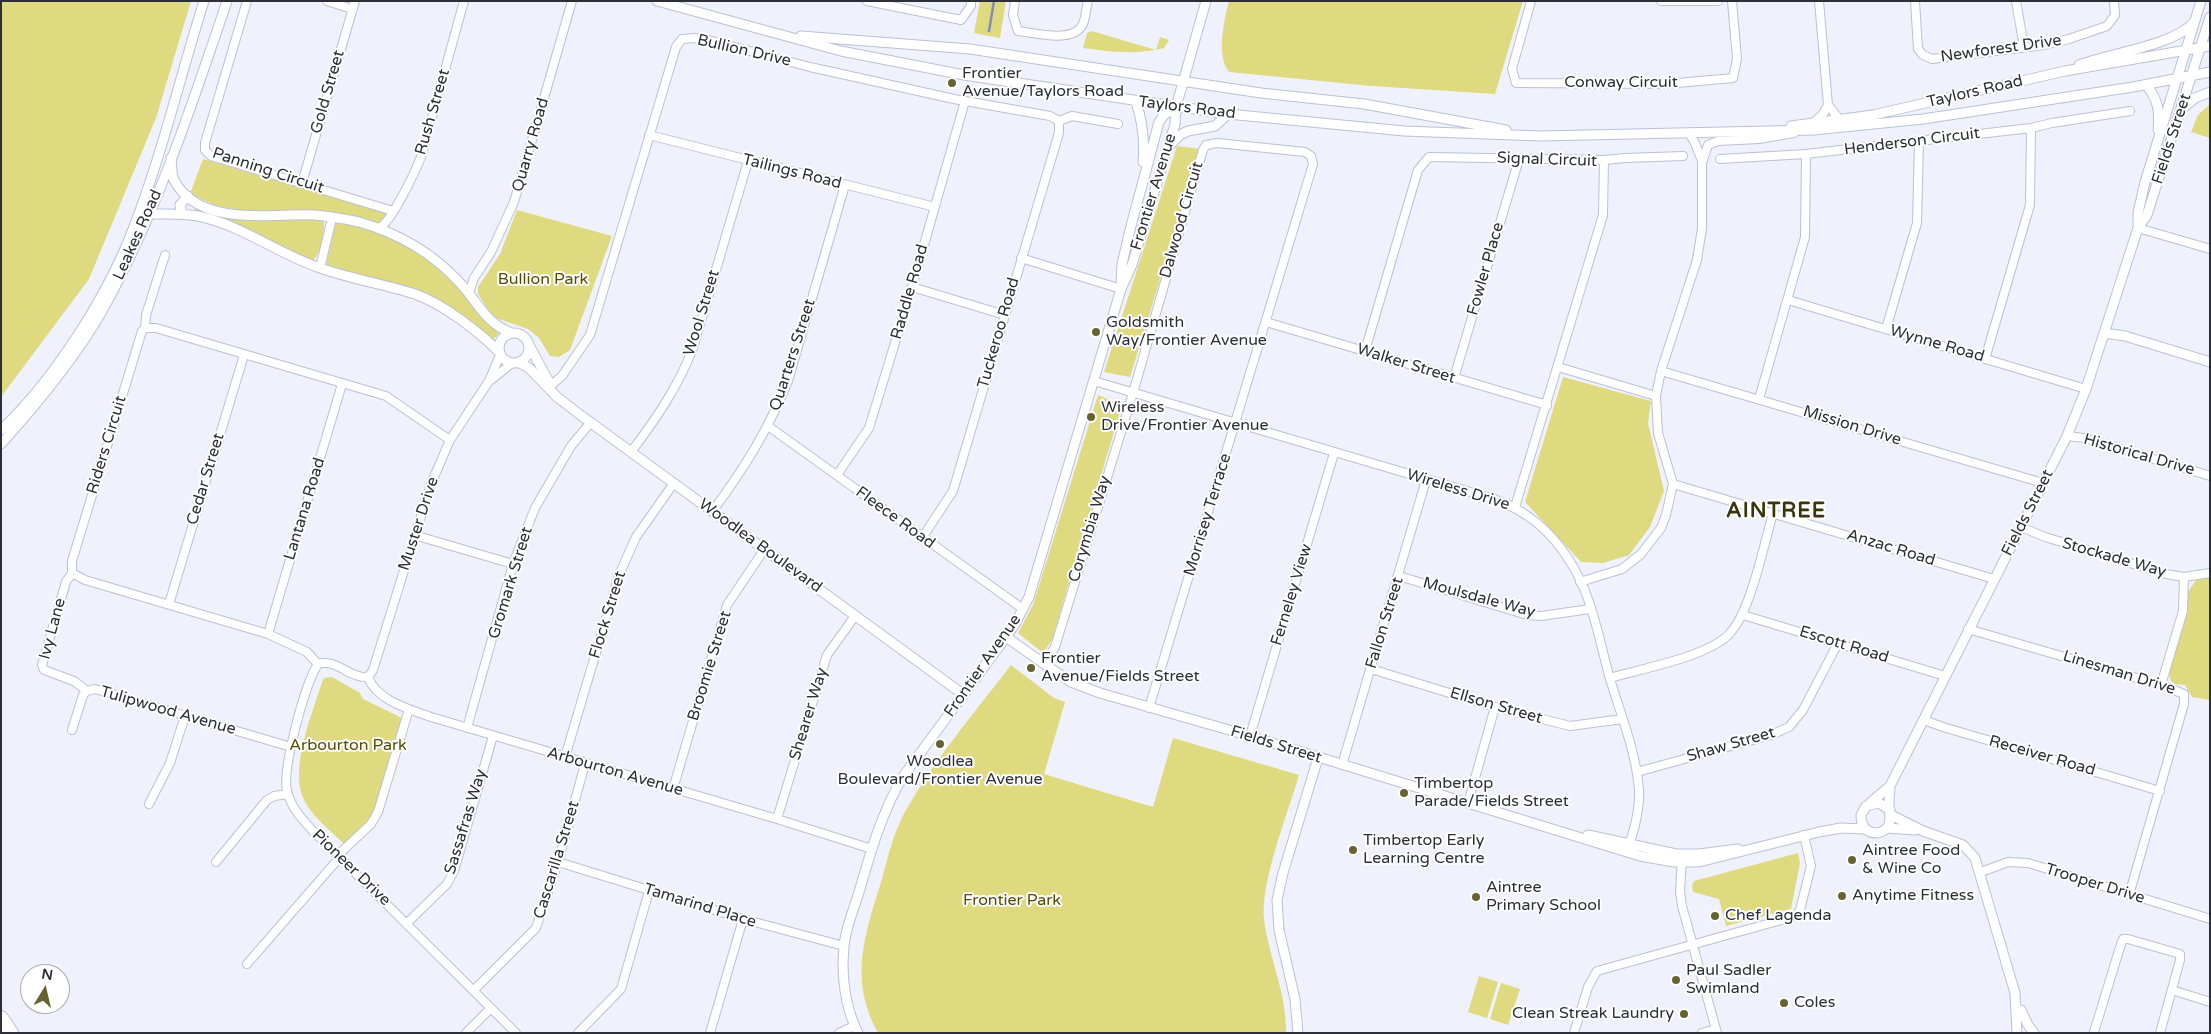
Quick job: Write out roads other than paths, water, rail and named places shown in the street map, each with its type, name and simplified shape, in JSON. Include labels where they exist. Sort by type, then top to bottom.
[{"type":"highway","points":[[1,1018],[11,1033]]},
{"type":"street","name":"Leakes Road","points":[[1,430],[67,353],[106,285],[129,238],[167,130],[204,1]]},
{"type":"street","name":"Leakes Road","points":[[1,444],[47,390],[91,329],[129,261],[171,157],[227,1]]},
{"type":"street","name":"Panning Circuit","points":[[247,1],[205,142],[205,150],[211,156],[302,183],[392,215]]},
{"type":"street","points":[[327,1],[354,5]]},
{"type":"street","name":"Rush Street","points":[[379,228],[384,226],[392,215],[421,157],[464,1]]},
{"type":"street","name":"Taylors Road","points":[[657,1],[678,4],[778,35],[841,51],[964,75],[1136,102],[1228,114],[1404,131],[1541,136],[1689,133],[1924,119],[2146,85],[2210,72]]},
{"type":"street","points":[[867,1],[961,20],[971,6],[971,1]]},
{"type":"street","points":[[1015,1],[1014,15],[1018,31],[1064,37],[1079,30],[1085,21],[1084,12],[1088,1]]},
{"type":"street","points":[[1176,107],[1206,1]]},
{"type":"street","name":"Conway Circuit","points":[[1531,1],[1512,69],[1516,83],[1666,84],[1733,78],[1737,59],[1732,1]]},
{"type":"street","points":[[1661,1],[1718,1]]},
{"type":"street","points":[[1580,582],[1622,569],[1641,554],[1661,528],[1673,484],[1658,433],[1656,396],[1661,371],[1697,260],[1700,242],[1702,163],[1706,149],[1712,142],[1759,139],[1813,127],[1828,105],[1820,1]]},
{"type":"street","name":"Newforest Drive","points":[[1915,1],[1918,49],[1927,58],[2044,45],[2069,39],[2108,26],[2115,15],[2114,1]]},
{"type":"street","points":[[2016,1],[2024,47]]},
{"type":"street","name":"Fields Street","points":[[1870,803],[1890,786],[2067,436],[2086,389],[2138,228],[2140,205],[2201,1]]},
{"type":"street","name":"Quarry Road","points":[[469,293],[474,278],[491,252],[511,210],[572,2]]},
{"type":"street","name":"Gold Street","points":[[302,183],[354,5]]},
{"type":"street","name":"Fields Street","points":[[2138,228],[2147,215],[2210,17]]},
{"type":"street","points":[[2065,71],[2096,58],[2135,50],[2177,34],[2195,21]]},
{"type":"street","name":"Taylors Road","points":[[778,35],[970,49],[1261,93],[1364,104],[1541,136]]},
{"type":"street","name":"Bullion Drive","points":[[550,387],[562,376],[590,335],[676,47],[682,39],[712,41],[810,67],[965,101],[1045,115],[1059,122]]},
{"type":"street","name":"Taylors Road","points":[[1813,127],[1840,120],[1909,108],[2065,71],[2185,52],[2210,46]]},
{"type":"street","points":[[2146,85],[2157,100],[2160,114],[2155,152]]},
{"type":"street","points":[[2181,112],[2195,98],[2210,92]]},
{"type":"street","name":"Raddle Road","points":[[837,476],[868,428],[912,287],[965,101]]},
{"type":"street","points":[[1136,102],[1143,123],[1145,140],[1140,188]]},
{"type":"street","points":[[1828,105],[1840,120]]},
{"type":"street","name":"Frontier Avenue","points":[[856,1029],[847,1007],[844,980],[844,946],[872,849],[890,797],[904,775],[1006,637],[1023,609],[1032,586],[1121,289],[1132,265],[1168,147],[1177,116],[1176,107],[1164,115],[1159,122],[1140,188],[1122,264],[1121,289]]},
{"type":"street","name":"Henderson Circuit","points":[[1720,159],[1806,154],[1919,142],[2031,128],[2130,110]]},
{"type":"street","points":[[1168,147],[1180,135],[1188,131],[1215,126],[1228,114]]},
{"type":"street","points":[[1059,122],[1072,116],[1118,124]]},
{"type":"street","name":"Tuckeroo Road","points":[[922,538],[953,491],[1059,133],[1059,122]]},
{"type":"street","points":[[1985,359],[2030,205],[2031,128]]},
{"type":"street","points":[[1689,133],[1698,149],[1702,163]]},
{"type":"street","name":"Tailings Road","points":[[650,135],[935,207]]},
{"type":"street","points":[[1886,330],[1917,223],[1919,142]]},
{"type":"street","name":"Dalwood Circuit","points":[[1133,393],[1201,156],[1206,145],[1212,143],[1305,152],[1313,160],[1266,322]]},
{"type":"street","points":[[1759,399],[1805,237],[1806,154]]},
{"type":"street","points":[[1604,160],[1683,156]]},
{"type":"street","points":[[148,214],[199,216],[237,229],[320,268],[417,295],[440,306],[488,341],[508,362],[522,360],[528,352],[528,343],[522,335],[512,333],[491,322],[460,282],[435,260],[390,232],[379,228],[313,215],[258,217],[230,214],[206,207],[188,196],[174,180],[171,157]]},
{"type":"street","name":"Signal Circuit","points":[[1364,351],[1418,170],[1429,157],[1604,160],[1603,215],[1515,507]]},
{"type":"street","name":"Fowler Place","points":[[1454,378],[1519,159]]},
{"type":"street","name":"Wool Street","points":[[631,452],[671,396],[693,348],[748,161]]},
{"type":"street","name":"Quarters Street","points":[[712,512],[747,464],[768,426],[788,381],[845,185]]},
{"type":"street","points":[[182,214],[180,205],[188,196]]},
{"type":"street","name":"Rush Street","points":[[390,232],[392,215]]},
{"type":"street","points":[[320,268],[332,218]]},
{"type":"street","points":[[2138,228],[2210,249]]},
{"type":"street","name":"Riders Circuit","points":[[72,573],[72,561],[140,336],[146,328],[146,315],[165,255]]},
{"type":"street","points":[[1022,258],[1121,289]]},
{"type":"street","points":[[460,282],[474,278]]},
{"type":"street","points":[[912,287],[1005,315]]},
{"type":"street","name":"Wynne Road","points":[[1788,300],[2086,389]]},
{"type":"street","name":"Walker Street","points":[[1266,322],[1547,405]]},
{"type":"street","name":"Morrisey Terrace","points":[[1149,708],[1266,322]]},
{"type":"street","points":[[146,328],[156,328],[386,396],[450,440]]},
{"type":"street","points":[[2104,332],[2124,336],[2210,362]]},
{"type":"street","points":[[500,353],[499,347],[503,338],[512,333]]},
{"type":"street","name":"Woodlea Boulevard","points":[[528,343],[557,397],[964,695]]},
{"type":"street","name":"Muster Drive","points":[[368,677],[373,670],[430,484],[450,440],[490,382],[500,353]]},
{"type":"street","name":"Cedar Street","points":[[169,604],[244,354]]},
{"type":"street","name":"Woodlea Boulevard","points":[[515,362],[529,368],[550,387]]},
{"type":"street","name":"Muster Drive","points":[[490,382],[515,362]]},
{"type":"street","points":[[1558,367],[1656,396]]},
{"type":"street","name":"Mission Drive","points":[[1661,371],[2043,483]]},
{"type":"street","name":"Wireless Drive","points":[[1094,381],[1515,507],[1538,523],[1570,560],[1580,582],[1623,719],[1637,772],[1638,810],[1629,848]]},
{"type":"street","name":"Lantana Road","points":[[268,634],[342,384]]},
{"type":"street","name":"Corymbia Way","points":[[1044,664],[1055,647],[1133,393]]},
{"type":"street","name":"Gromark Street","points":[[466,728],[513,564],[535,508],[571,446],[590,422]]},
{"type":"street","name":"Fleece Road","points":[[768,426],[1023,609]]},
{"type":"street","name":"Historical Drive","points":[[2067,436],[2084,438],[2210,476]]},
{"type":"street","name":"Ferneley View","points":[[1250,736],[1334,453]]},
{"type":"street","name":"Fallon Street","points":[[1342,765],[1426,480]]},
{"type":"street","name":"Flock Street","points":[[566,757],[619,575],[636,537],[674,483]]},
{"type":"street","name":"Anzac Road","points":[[1673,484],[1994,579]]},
{"type":"street","points":[[1610,678],[1708,649],[1730,634],[1743,615],[1773,513]]},
{"type":"street","name":"Stockade Way","points":[[2021,527],[2044,537],[2166,574],[2184,577],[2210,573]]},
{"type":"street","points":[[414,535],[513,564]]},
{"type":"street","name":"Broomie Street","points":[[673,789],[727,605],[764,550]]},
{"type":"street","points":[[72,573],[85,580],[268,634],[307,652],[318,664],[328,663],[355,675],[368,677]]},
{"type":"street","name":"Ivy Lane","points":[[72,573],[66,582],[42,665],[44,670],[74,681],[86,691]]},
{"type":"street","name":"Moulsdale Way","points":[[1399,576],[1527,614],[1541,616],[1590,609]]},
{"type":"street","points":[[2161,685],[2183,611],[2184,577]]},
{"type":"street","name":"Escott Road","points":[[1743,615],[1946,676]]},
{"type":"street","name":"Shearer Way","points":[[777,819],[827,655],[855,616]]},
{"type":"street","name":"Linesman Drive","points":[[1968,629],[2161,685],[2181,692],[2185,698],[2160,791],[2129,894]]},
{"type":"street","name":"Fields Street","points":[[1006,637],[1071,682],[1086,688],[1468,803],[1629,848],[1681,859],[1756,847],[1841,828],[1865,829]]},
{"type":"street","name":"Shaw Street","points":[[1637,772],[1789,727],[1803,710],[1838,643]]},
{"type":"street","name":"Pioneer Drive","points":[[318,664],[310,680],[286,768],[288,794],[295,810],[516,1033]]},
{"type":"street","name":"Ellson Street","points":[[1371,669],[1495,708],[1570,726],[1623,719]]},
{"type":"street","name":"Arbourton Avenue","points":[[368,677],[378,693],[409,709],[585,764],[777,819],[872,849]]},
{"type":"street","name":"Tulipwood Avenue","points":[[72,730],[81,699],[86,691],[101,690],[291,747]]},
{"type":"street","points":[[1468,803],[1495,708]]},
{"type":"street","points":[[247,964],[339,856],[371,824],[378,812],[409,709]]},
{"type":"street","points":[[149,804],[170,763],[185,716]]},
{"type":"street","name":"Receiver Road","points":[[1924,720],[1943,728],[2160,791]]},
{"type":"street","name":"Sassafras Way","points":[[407,923],[447,884],[454,871],[493,736]]},
{"type":"street","points":[[1298,1033],[1297,1008],[1278,930],[1277,900],[1283,873],[1318,758]]},
{"type":"street","name":"Cascarilla Street","points":[[474,990],[536,928],[558,862],[585,764]]},
{"type":"street","name":"Fields Street","points":[[1890,786],[1890,813]]},
{"type":"street","points":[[216,862],[267,800],[274,796],[288,794]]},
{"type":"street","points":[[1923,831],[1887,828],[1877,833],[1865,829],[1861,822],[1861,815],[1863,809],[1870,803],[1879,803],[1890,813],[1923,831],[1968,848],[1975,858],[1980,872],[2021,1010],[2034,1033]]},
{"type":"street","points":[[1887,828],[1890,823],[1890,813]]},
{"type":"street","name":"Fields Street","points":[[1841,828],[1861,815]]},
{"type":"street","points":[[1574,1033],[1588,987],[1597,970],[1796,916],[1800,910],[1812,866],[1804,835]]},
{"type":"street","points":[[1681,859],[1680,892],[1692,945],[1717,1031],[1702,1033]]},
{"type":"street","name":"Tamarind Place","points":[[558,862],[743,919],[844,946]]},
{"type":"street","name":"Trooper Drive","points":[[1980,872],[2008,862],[2028,863],[2210,919]]},
{"type":"street","points":[[578,1033],[621,989],[650,891]]},
{"type":"street","points":[[710,1033],[743,919]]},
{"type":"street","points":[[2084,1033],[2096,1032],[2123,940],[2128,939],[2180,954],[2160,1033]]},
{"type":"street","points":[[2172,990],[2210,1002]]},
{"type":"street","points":[[2015,993],[2017,1033]]},
{"type":"street","points":[[466,1033],[491,1008]]},
{"type":"street","points":[[839,1033],[856,1029]]},
{"type":"waterway","points":[[989,31],[994,1]]},
{"type":"place","name":"Frontier Avenue/Taylors Road","points":[[952,83]]},
{"type":"place","name":"Goldsmith Way/Frontier Avenue","points":[[1096,332]]},
{"type":"place","name":"Wireless Drive/Frontier Avenue","points":[[1091,417]]},
{"type":"place","name":"Frontier Avenue/Fields Street","points":[[1031,668]]},
{"type":"place","name":"Woodlea Boulevard/Frontier Avenue","points":[[940,744]]},
{"type":"place","name":"Timbertop Parade/Fields Street","points":[[1404,793]]},
{"type":"place","name":"Timbertop Early Learning Centre","points":[[1353,850]]},
{"type":"place","name":"Aintree Food & Wine Co","points":[[1852,860]]},
{"type":"place","name":"Anytime Fitness","points":[[1842,896]]},
{"type":"place","name":"Aintree Primary School","points":[[1476,897]]},
{"type":"place","name":"Chef Lagenda","points":[[1715,916]]},
{"type":"place","name":"Paul Sadler Swimland","points":[[1676,980]]},
{"type":"place","name":"Coles","points":[[1784,1003]]},
{"type":"place","name":"Clean Streak Laundry","points":[[1684,1014]]},
{"type":"district","name":"AINTREE","points":[[1776,511]]},
{"type":"park label","name":"Bullion Park","points":[[543,280]]},
{"type":"park label","name":"Arbourton Park","points":[[348,746]]},
{"type":"park label","name":"Frontier Park","points":[[1012,901]]}]
